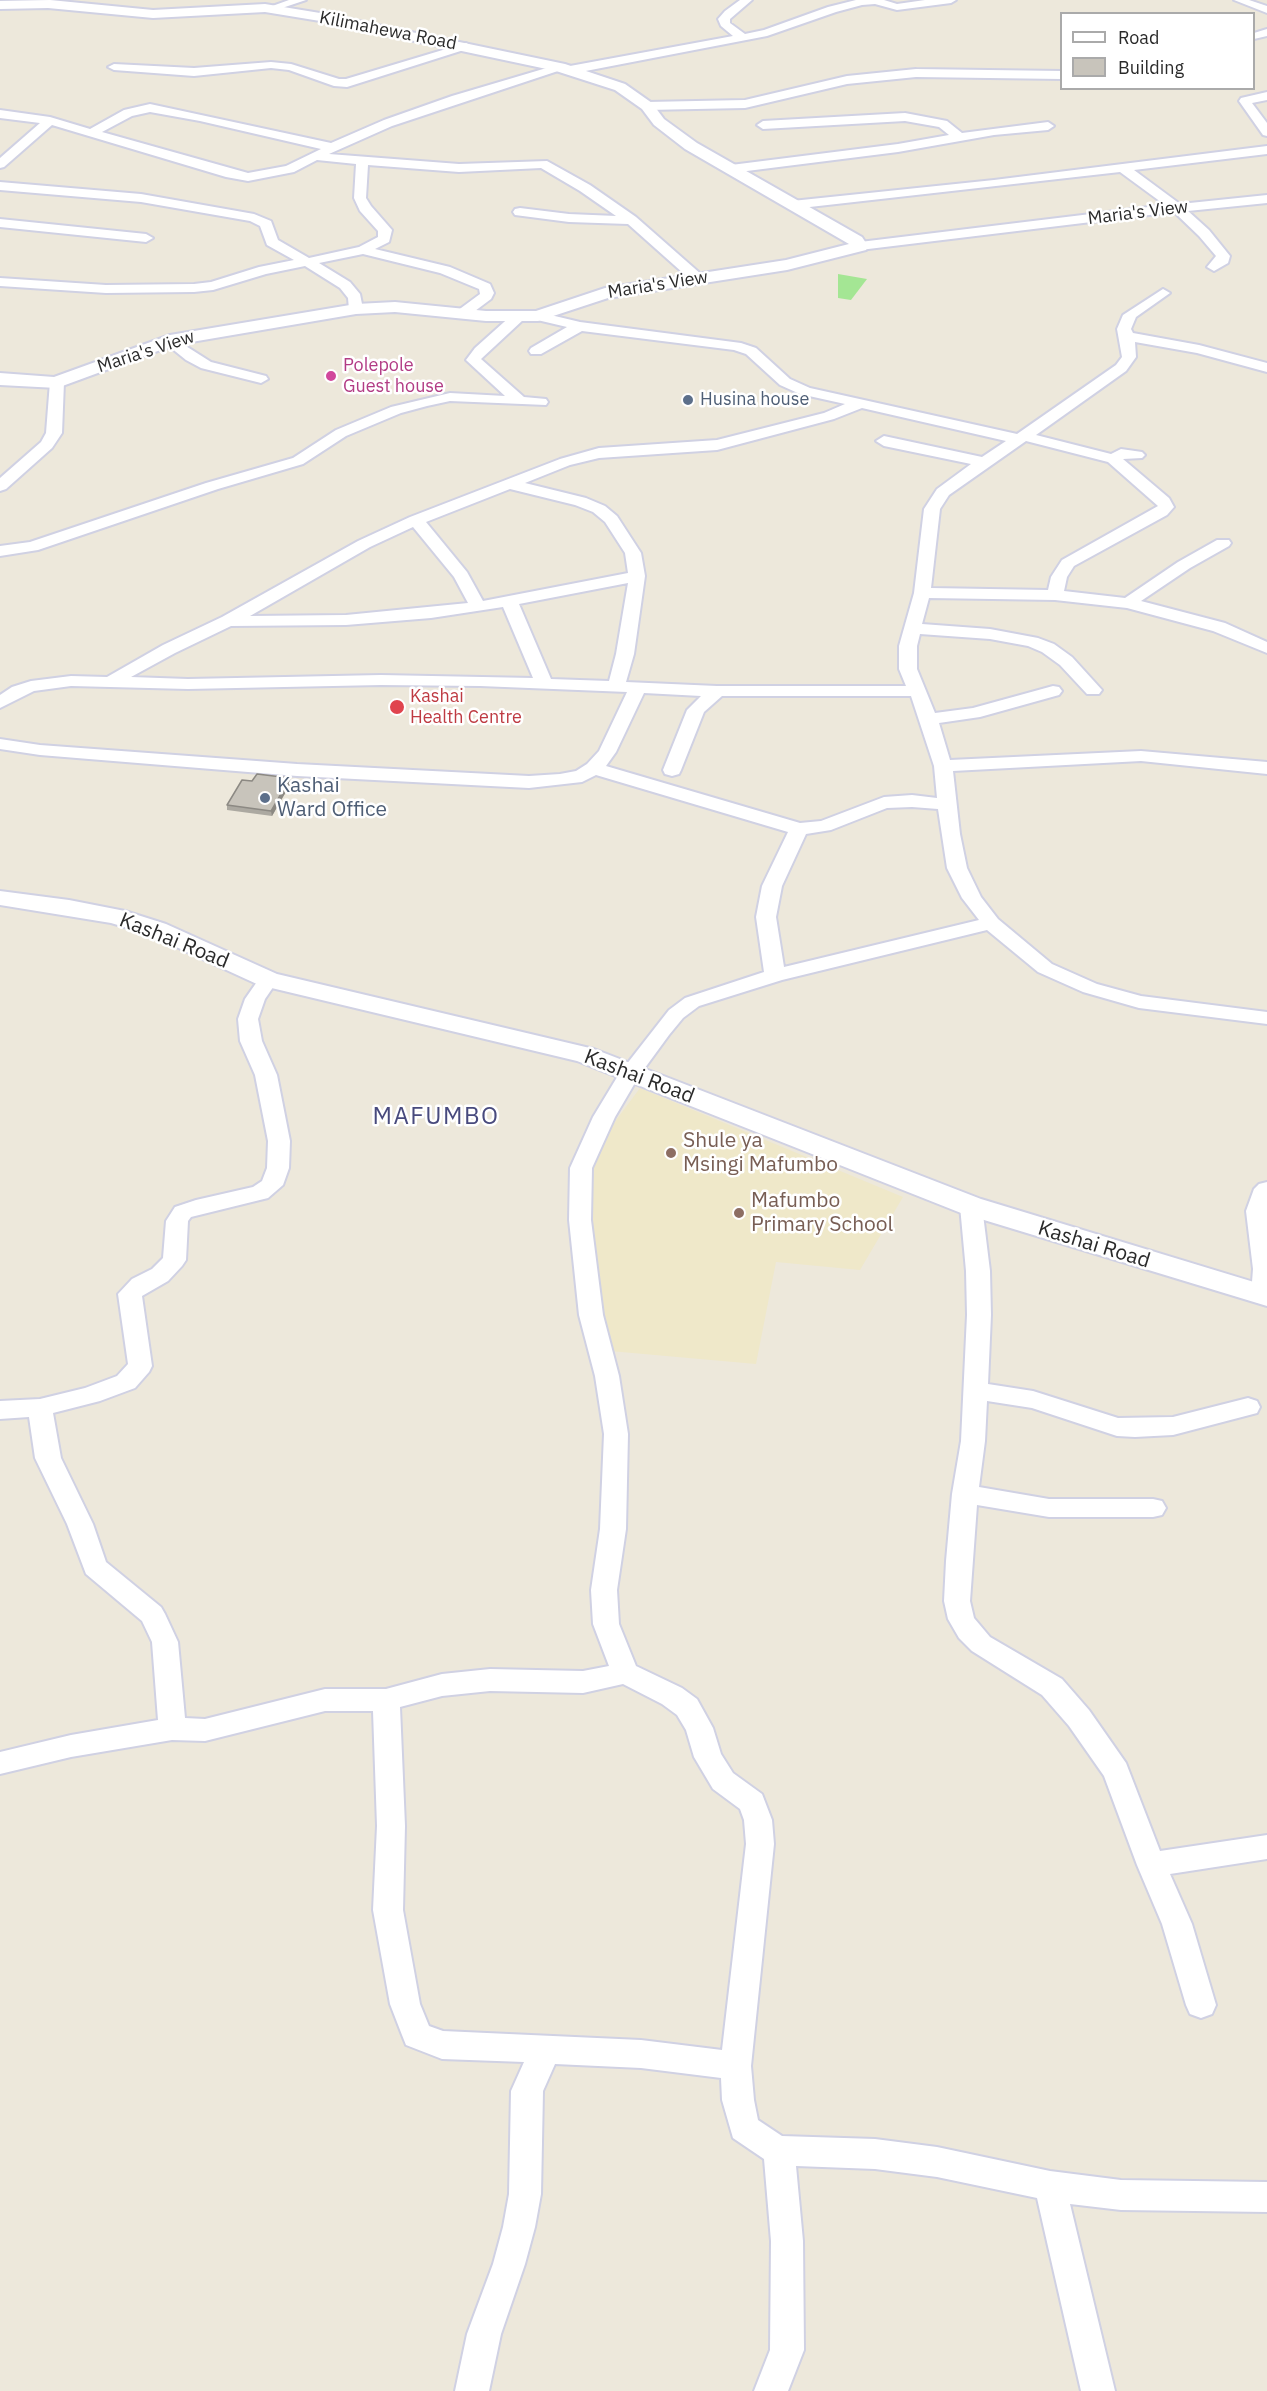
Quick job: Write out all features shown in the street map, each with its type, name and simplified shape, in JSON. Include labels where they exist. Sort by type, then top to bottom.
[{"type":"street","points":[[270,9],[301,0]]},
{"type":"street","points":[[743,38],[725,24],[724,19],[747,0]]},
{"type":"street","points":[[0,114],[50,121],[230,174],[248,177],[290,169],[358,135],[418,112],[565,69],[767,33],[832,9],[862,2],[875,1],[897,7],[951,0]]},
{"type":"street","points":[[1239,0],[1267,10]]},
{"type":"street","name":"Kilimahewa Road","points":[[0,5],[53,2],[146,14],[270,9],[466,46],[565,69],[620,87],[647,106],[658,122],[673,134],[856,241],[860,246]]},
{"type":"street","points":[[114,67],[194,72],[271,65],[291,67],[348,83],[466,46]]},
{"type":"street","points":[[647,106],[745,104],[848,80],[898,74],[1060,75]]},
{"type":"street","points":[[1267,96],[1245,101],[1267,132]]},
{"type":"street","points":[[92,133],[128,113],[150,108],[335,148]]},
{"type":"street","points":[[763,125],[905,117],[943,124],[959,137]]},
{"type":"street","points":[[0,164],[50,121]]},
{"type":"street","points":[[731,169],[898,148],[994,131],[1048,126]]},
{"type":"street","points":[[792,205],[1124,169],[1267,150]]},
{"type":"street","points":[[318,157],[459,168],[543,164],[585,188],[631,220],[697,278]]},
{"type":"street","points":[[0,282],[106,289],[194,288],[213,286],[264,270],[363,250],[378,244],[384,238],[385,230],[365,208],[360,198],[362,162]]},
{"type":"street","points":[[1124,169],[1177,208],[1204,233],[1223,256],[1223,260],[1214,267]]},
{"type":"street","points":[[0,186],[141,198],[254,218],[266,224],[272,242],[345,285],[355,297],[356,309]]},
{"type":"street","name":"Maria's View","points":[[57,382],[170,340],[356,309],[395,307],[462,314],[538,316],[605,293],[787,265],[860,246],[1264,199]]},
{"type":"street","points":[[520,212],[569,218],[631,220]]},
{"type":"street","points":[[0,223],[146,238]]},
{"type":"street","points":[[363,250],[437,267],[485,287],[486,296],[462,314]]},
{"type":"street","points":[[1162,293],[1130,315],[1124,329],[1129,357],[1121,368],[943,492],[932,509],[922,593],[908,646],[908,669],[929,719],[943,766],[950,834],[957,868],[972,898],[991,923],[1045,968],[1090,988],[1139,1002],[1267,1018]]},
{"type":"street","points":[[538,316],[580,326],[736,346],[751,351],[785,382],[805,391],[857,405],[1021,437],[1113,459],[1147,486],[1163,501],[1166,507],[1161,512],[1068,562],[1059,577],[1055,595]]},
{"type":"street","points":[[518,317],[473,360],[520,401]]},
{"type":"street","points":[[536,351],[580,326]]},
{"type":"street","points":[[1127,336],[1199,350],[1267,368]]},
{"type":"street","points":[[170,340],[191,357],[206,365],[261,379]]},
{"type":"street","points":[[0,379],[57,382],[54,433],[48,446],[16,470],[0,486]]},
{"type":"street","points":[[0,551],[42,544],[212,486],[298,461],[341,433],[415,405],[450,397],[541,402]]},
{"type":"street","points":[[110,682],[169,649],[228,621],[364,544],[416,520],[578,457],[599,453],[717,446],[829,416],[857,405]]},
{"type":"street","points":[[884,441],[986,462]]},
{"type":"street","points":[[1113,459],[1121,454],[1137,455]]},
{"type":"street","points":[[0,468],[16,470]]},
{"type":"street","points":[[508,484],[580,501],[600,509],[611,519],[633,553],[637,576],[625,654],[616,687]]},
{"type":"street","points":[[416,520],[461,576],[478,607]]},
{"type":"street","points":[[1128,603],[1184,565],[1223,543]]},
{"type":"street","points":[[228,621],[346,620],[478,607],[637,576]]},
{"type":"street","points":[[922,593],[1055,595],[1128,603],[1219,627],[1267,648]]},
{"type":"street","points":[[509,601],[544,683]]},
{"type":"street","points":[[912,628],[990,634],[1032,642],[1048,648],[1066,661],[1093,690]]},
{"type":"street","points":[[0,703],[18,691],[56,681],[188,684],[381,680],[544,683],[717,691],[918,691]]},
{"type":"street","points":[[0,744],[40,750],[231,765],[530,782],[560,780],[582,776],[594,768],[608,752],[637,689]]},
{"type":"street","points":[[672,770],[696,710],[717,691]]},
{"type":"street","points":[[929,719],[974,713],[1053,691]]},
{"type":"street","points":[[943,766],[1141,756],[1267,768]]},
{"type":"street","points":[[594,768],[799,829],[824,826],[874,806],[898,801],[946,804]]},
{"type":"street","points":[[775,975],[766,917],[772,886],[799,829]]},
{"type":"street","name":"Kashai Road","points":[[0,898],[116,916],[157,930],[268,980],[585,1055],[971,1206],[1265,1295]]},
{"type":"street","points":[[625,1673],[606,1624],[604,1590],[613,1528],[616,1434],[607,1376],[591,1315],[580,1220],[582,1168],[604,1117],[630,1074],[662,1030],[676,1014],[692,1002],[775,975],[991,923]]},
{"type":"street","points":[[0,1410],[40,1408],[92,1395],[126,1382],[140,1366],[130,1294],[140,1285],[159,1275],[174,1260],[174,1230],[183,1212],[260,1192],[272,1185],[278,1168],[279,1141],[266,1075],[251,1041],[248,1018],[255,999],[268,980]]},
{"type":"street","points":[[1265,1295],[1265,1269],[1257,1211],[1262,1194],[1267,1189]]},
{"type":"street","points":[[971,1206],[978,1271],[976,1391],[957,1601],[961,1619],[968,1631],[981,1644],[1052,1687],[1079,1718],[1116,1771],[1151,1865],[1178,1924],[1201,2005]]},
{"type":"street","points":[[976,1391],[1033,1400],[1118,1427],[1173,1426],[1248,1407]]},
{"type":"street","points":[[40,1408],[48,1458],[80,1524],[95,1568],[152,1614],[165,1642],[172,1729]]},
{"type":"street","points":[[965,1494],[1050,1508],[1153,1508]]},
{"type":"street","points":[[0,1763],[71,1746],[172,1729],[205,1730],[325,1700],[386,1700],[442,1685],[490,1680],[583,1682],[625,1673],[672,1696],[687,1707],[699,1728],[708,1757],[723,1781],[752,1802],[758,1820],[760,1844],[736,2066],[738,2100],[744,2128],[762,2142],[779,2151],[875,2154],[937,2162],[1050,2186],[1121,2195],[1267,2198]]},
{"type":"street","points":[[386,1700],[391,1826],[388,1910],[405,2004],[417,2035],[442,2045],[641,2054],[736,2066]]},
{"type":"street","points":[[1151,1865],[1267,1847]]},
{"type":"street","points":[[472,2391],[484,2334],[509,2264],[519,2227],[525,2194],[527,2091],[546,2049]]},
{"type":"street","points":[[771,2391],[787,2350],[787,2241],[779,2151]]},
{"type":"street","points":[[1050,2186],[1098,2391]]},
{"type":"shaded area","name":"Mafumbo Primary School","points":[[640,1088],[903,1197],[860,1270],[776,1262],[756,1364],[610,1351],[585,1229],[581,1167]]},
{"type":"green space","points":[[838,274],[867,279],[851,300],[838,298]]},
{"type":"building","name":"Kashai Ward Office","points":[[257,774],[290,778],[271,811],[227,805],[242,780],[252,781]]},
{"type":"place","name":"Polepole Guest house","points":[[331,376]]},
{"type":"place","name":"Husina house","points":[[688,400]]},
{"type":"place","name":"Kashai Health Centre","points":[[397,707]]},
{"type":"place","name":"Kashai Ward Office","points":[[265,798]]},
{"type":"place","name":"Shule ya Msingi Mafumbo","points":[[671,1153]]},
{"type":"place","name":"Mafumbo Primary School","points":[[739,1213]]},
{"type":"district","name":"MAFUMBO","points":[[436,1117]]}]
